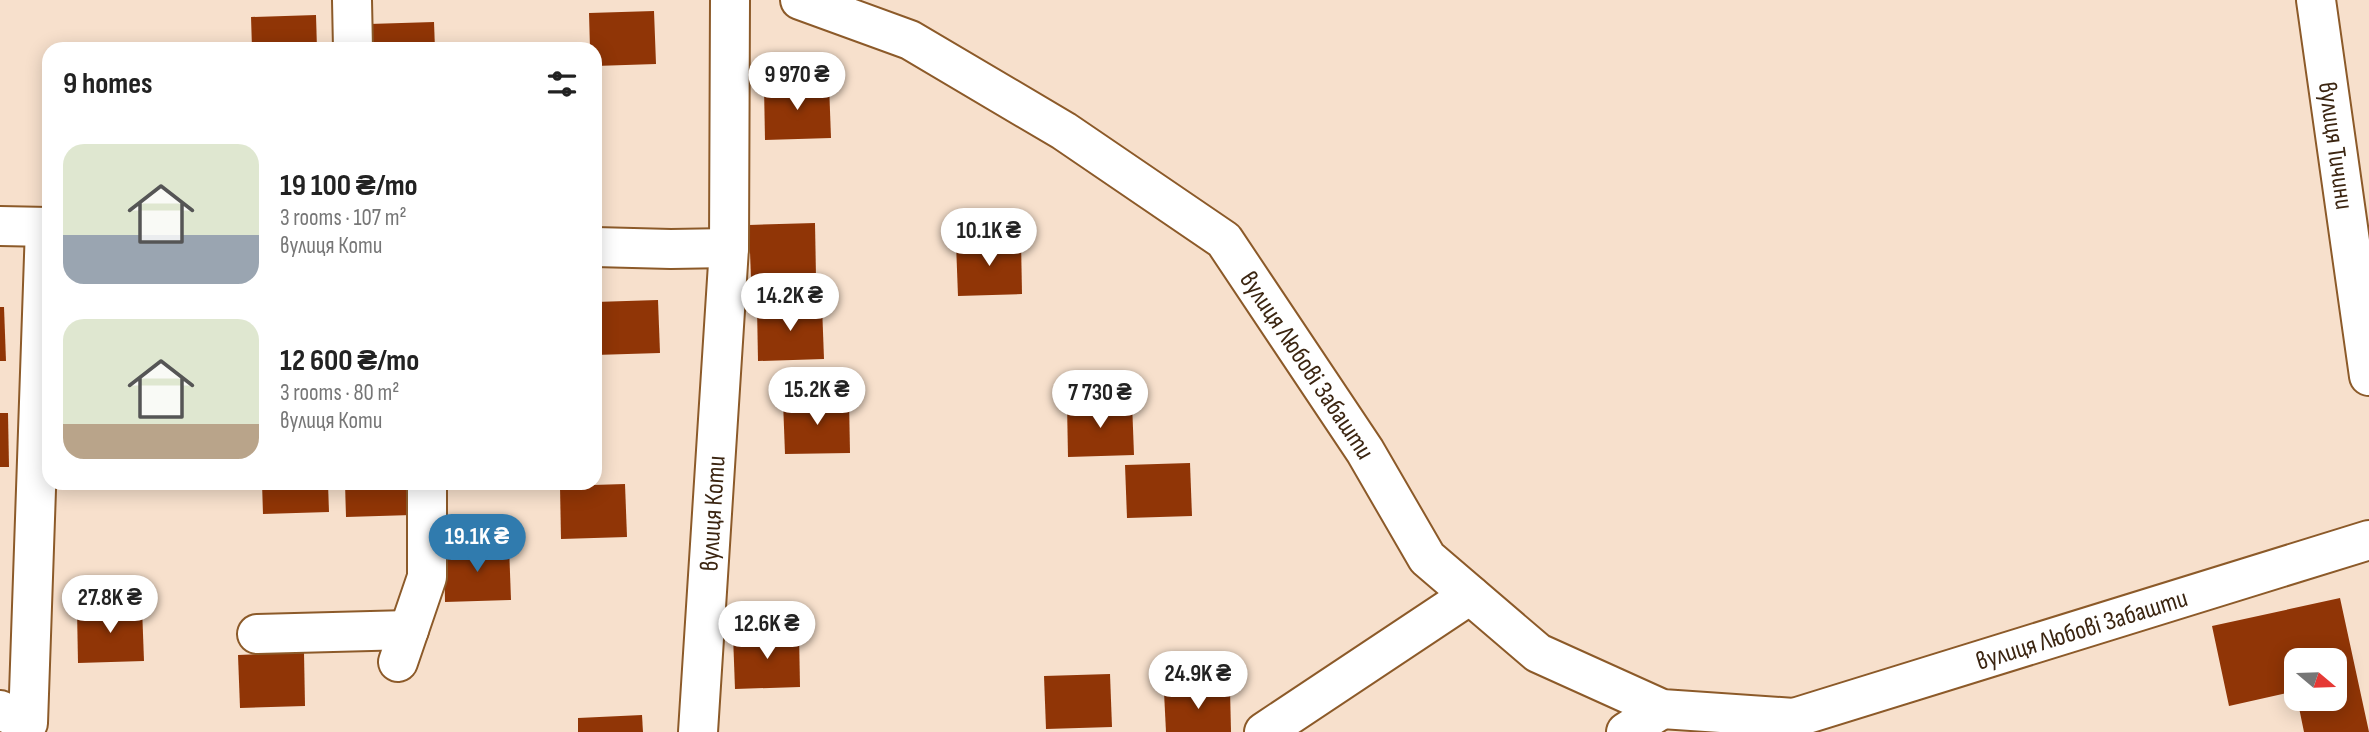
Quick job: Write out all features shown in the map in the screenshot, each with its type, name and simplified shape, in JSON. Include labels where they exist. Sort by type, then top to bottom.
[{"type":"street","points":[[352,0],[353,42]]},
{"type":"street","name":"вулиця Коти","points":[[698,732],[729,248],[730,0]]},
{"type":"street","name":"вулиця Любові Забашти","points":[[800,0],[910,40],[1065,131],[1224,240],[1365,452],[1427,558],[1538,653],[1662,709],[1794,725],[2369,540]]},
{"type":"street","name":"вулиця Тичини","points":[[2316,0],[2369,376]]},
{"type":"street","points":[[0,226],[42,227]]},
{"type":"street","points":[[602,247],[729,248]]},
{"type":"street","points":[[0,710],[28,723],[42,358]]},
{"type":"street","points":[[257,634],[403,646],[427,577],[427,490]]},
{"type":"street","points":[[1264,732],[1470,595]]},
{"type":"street","points":[[1626,732],[1662,709]]},
{"type":"building","points":[[654,11],[656,64],[602,66],[602,42],[590,42],[589,13]]},
{"type":"building","points":[[316,15],[317,42],[252,42],[251,17]]},
{"type":"building","points":[[434,22],[435,42],[369,42],[369,24]]},
{"type":"building","points":[[829,84],[831,138],[765,140],[764,87]]},
{"type":"building","points":[[815,223],[816,277],[751,279],[749,225]]},
{"type":"building","points":[[1021,240],[1022,294],[958,296],[956,243]]},
{"type":"building","points":[[658,300],[660,353],[602,355],[602,302]]},
{"type":"building","points":[[822,305],[824,359],[758,361],[757,307]]},
{"type":"building","points":[[0,307],[4,307],[6,361],[0,361]]},
{"type":"building","points":[[849,399],[850,453],[785,454],[783,401]]},
{"type":"building","points":[[1132,402],[1134,455],[1068,457],[1067,404]]},
{"type":"building","points":[[0,413],[8,413],[9,467],[0,467]]},
{"type":"building","points":[[1190,463],[1192,516],[1127,518],[1125,465]]},
{"type":"building","points":[[625,484],[627,537],[561,539],[560,490],[602,490],[602,485]]},
{"type":"building","points":[[262,490],[328,490],[329,512],[263,514]]},
{"type":"building","points":[[345,490],[411,490],[412,515],[346,517]]},
{"type":"building","points":[[509,546],[511,600],[445,602],[444,548]]},
{"type":"building","points":[[2340,598],[2369,732],[2304,732],[2300,711],[2347,711],[2347,648],[2284,648],[2284,694],[2229,706],[2212,626]]},
{"type":"building","points":[[142,607],[144,661],[78,663],[77,610]]},
{"type":"building","points":[[799,633],[800,687],[735,689],[733,635]]},
{"type":"building","points":[[304,652],[305,706],[240,708],[238,655]]},
{"type":"building","points":[[1110,674],[1112,727],[1046,729],[1044,676]]},
{"type":"building","points":[[1230,689],[1231,732],[1166,732],[1164,692]]},
{"type":"building","points":[[642,715],[643,732],[578,732],[578,718]]}]
